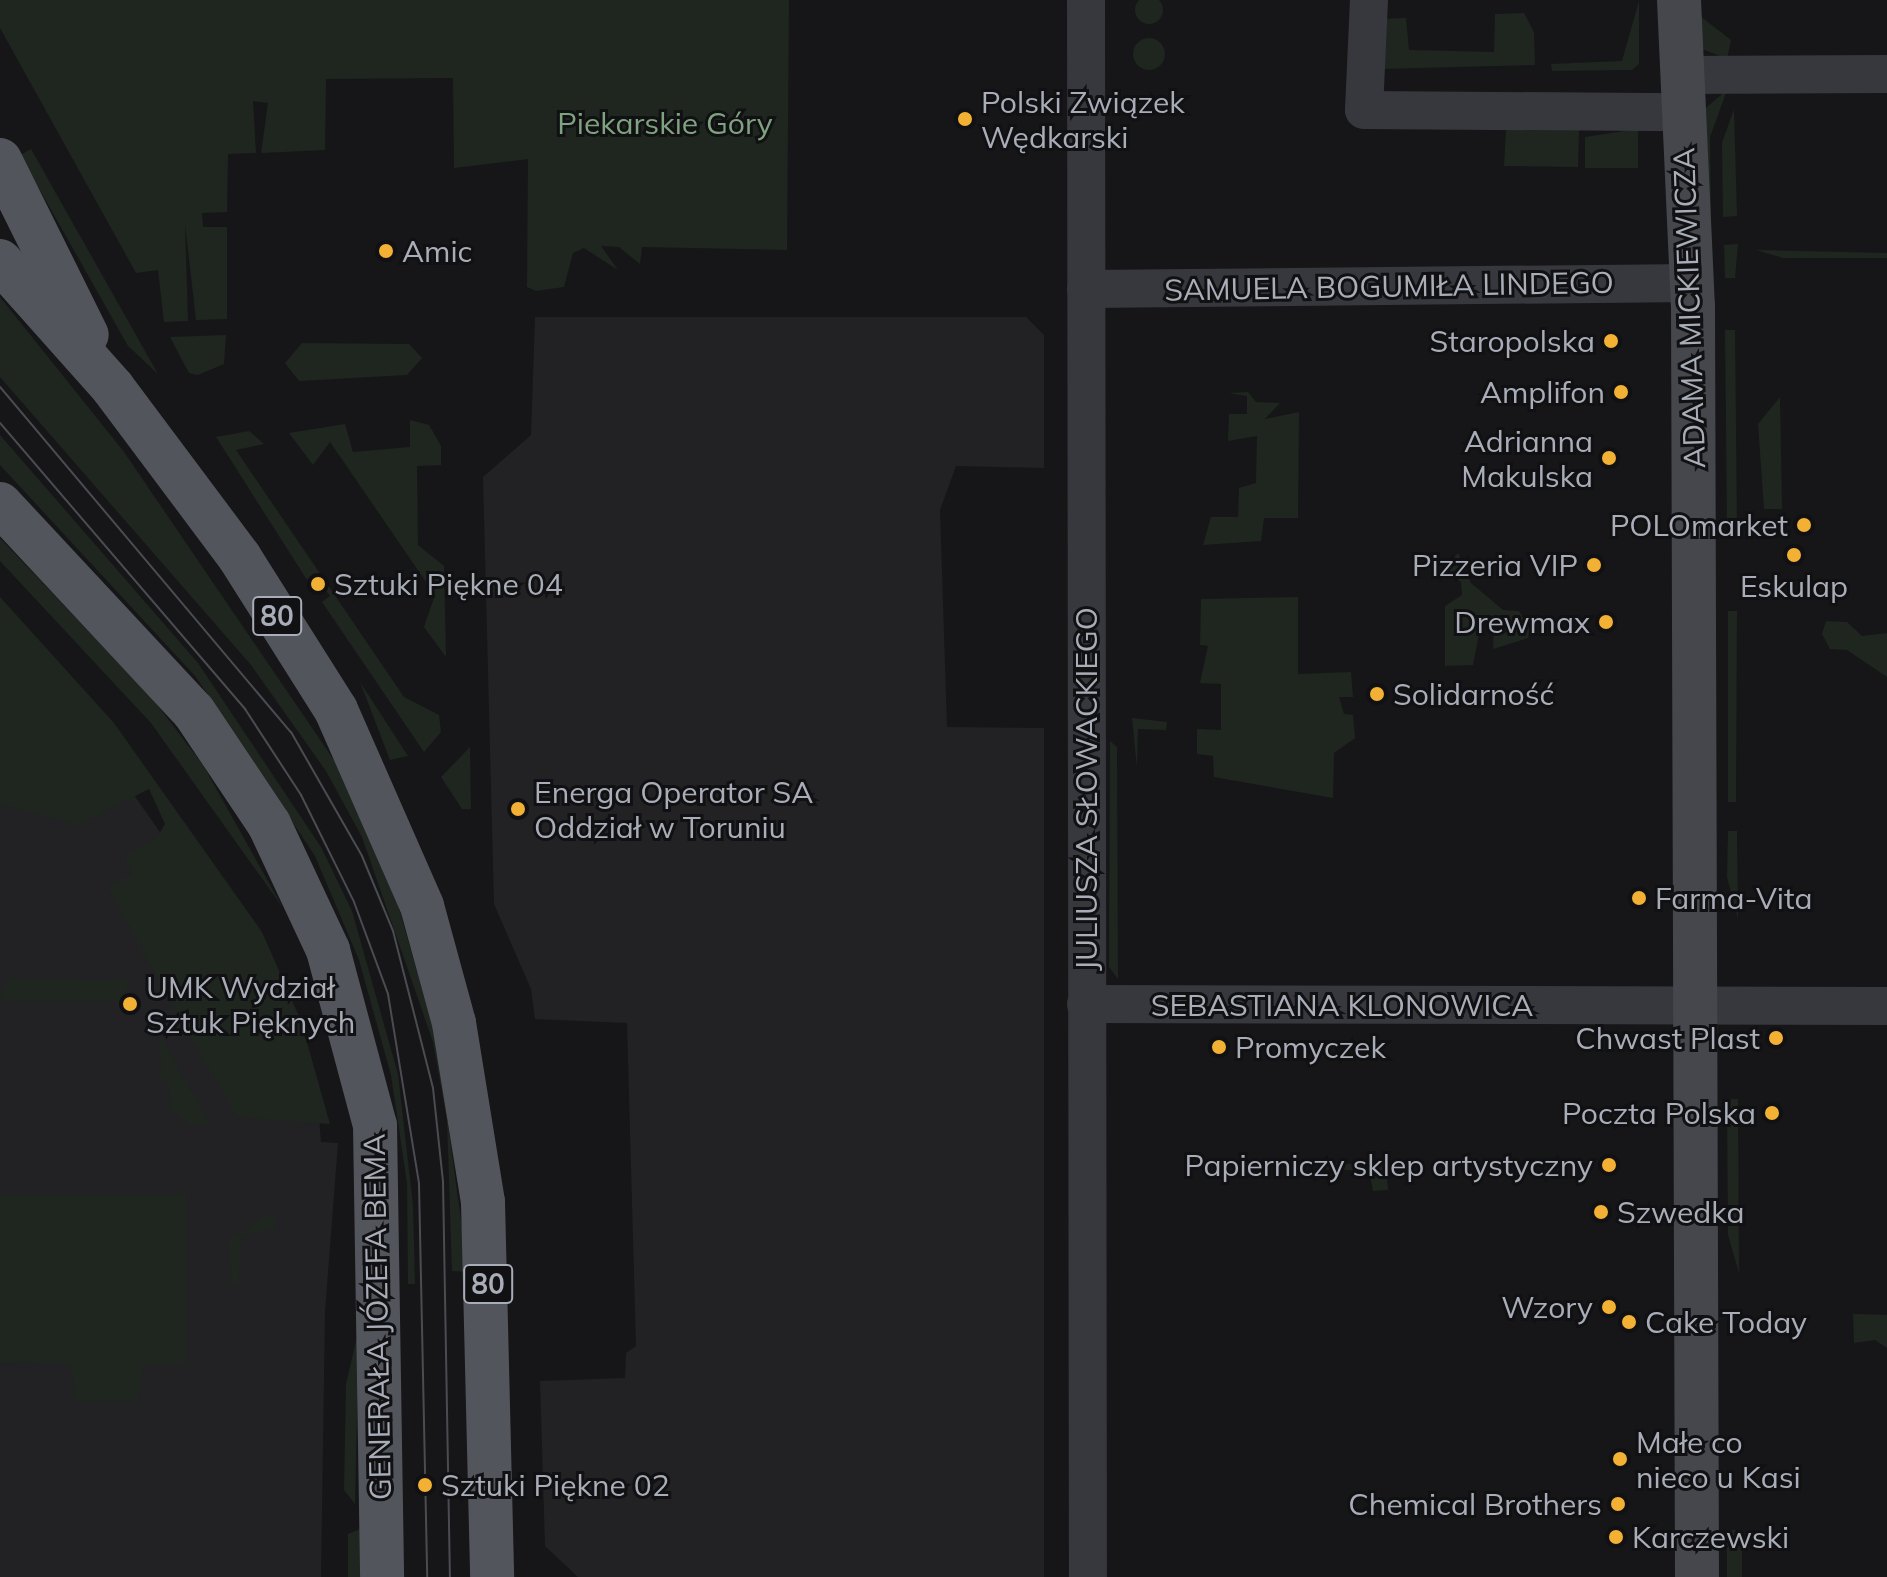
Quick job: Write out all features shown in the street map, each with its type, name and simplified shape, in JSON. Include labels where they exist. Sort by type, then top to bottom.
[{"type":"main road","points":[[0,160],[113,388]]},
{"type":"main road","name":"80","points":[[0,261],[113,388],[240,558],[336,710],[422,906],[454,1023],[483,1202],[492,1577]]},
{"type":"main road","name":"GENERAŁA JÓZEFA BEMA","points":[[0,504],[194,712],[269,824],[328,950],[375,1125],[382,1577]]},
{"type":"street","name":"JULIUSZA SŁOWACKIEGO","points":[[1086,0],[1088,1577]]},
{"type":"street","points":[[1369,0],[1364,110],[1682,94],[1887,74]]},
{"type":"street","name":"ADAMA MICKIEWICZA","points":[[1679,0],[1693,283],[1697,1577]]},
{"type":"street","name":"SAMUELA BOGUMIŁA LINDEGO","points":[[1086,289],[1693,283]]},
{"type":"street","name":"SEBASTIANA KLONOWICA","points":[[1086,1004],[1887,1006]]},
{"type":"shaded area","points":[[535,317],[1026,317],[1044,335],[1044,468],[956,466],[940,510],[947,727],[1044,728],[1044,1577],[578,1577],[545,1546],[540,1381],[625,1378],[626,1353],[636,1346],[627,1023],[535,1019],[531,989],[494,904],[483,477],[531,435]]},
{"type":"shaded area","name":"UMK Wydział Sztuk Pięknych","points":[[0,638],[107,756],[200,890],[319,1118],[321,1142],[338,1143],[325,1312],[321,1577],[0,1577]]},
{"type":"green space","points":[[1149,-4],[1159,0],[1163,10],[1159,20],[1149,24],[1139,20],[1135,10],[1139,0]]},
{"type":"green space","name":"Piekarskie Góry","points":[[0,0],[789,0],[787,250],[642,247],[640,264],[619,247],[601,246],[618,270],[584,248],[573,253],[564,287],[536,291],[527,287],[528,159],[454,168],[453,78],[326,79],[325,150],[261,153],[268,103],[253,101],[256,153],[228,154],[227,212],[202,213],[203,227],[227,227],[227,319],[196,320],[185,224],[188,321],[164,322],[158,270],[136,273],[0,28]]},
{"type":"green space","points":[[1639,1],[1639,64],[1632,70],[1552,71],[1551,64],[1622,61]]},
{"type":"green space","points":[[1695,12],[1731,40],[1727,59],[1702,49]]},
{"type":"green space","points":[[1524,13],[1534,32],[1535,65],[1379,69],[1383,19],[1406,18],[1409,50],[1494,52],[1495,14]]},
{"type":"green space","points":[[1149,38],[1161,42],[1165,54],[1161,66],[1149,70],[1137,66],[1133,54],[1137,42]]},
{"type":"green space","points":[[1727,90],[1710,137],[1711,218],[1701,112]]},
{"type":"green space","points":[[1734,109],[1737,216],[1723,217],[1722,143]]},
{"type":"green space","points":[[1506,129],[1579,130],[1578,167],[1504,166]]},
{"type":"green space","points":[[1638,129],[1638,168],[1585,168],[1585,137]]},
{"type":"green space","points":[[31,149],[158,374],[128,346],[20,155]]},
{"type":"green space","points":[[1738,244],[1735,278],[1725,278],[1724,245]]},
{"type":"green space","points":[[1756,250],[1887,253],[1887,258],[1783,258]]},
{"type":"green space","points":[[0,297],[124,452],[351,785],[395,894],[437,1043],[468,1272],[452,1271],[447,1120],[433,1042],[362,837],[326,771],[251,665],[0,377]]},
{"type":"green space","points":[[1725,330],[1735,330],[1737,526],[1727,526]]},
{"type":"green space","points":[[226,335],[224,364],[198,375],[189,373],[170,337]]},
{"type":"green space","points":[[302,343],[409,344],[422,358],[407,375],[299,381],[285,363]]},
{"type":"green space","points":[[1248,392],[1256,402],[1280,403],[1265,419],[1299,412],[1298,518],[1264,518],[1261,541],[1203,545],[1211,517],[1238,517],[1239,488],[1256,483],[1257,436],[1228,441],[1229,414],[1247,414],[1247,396],[1229,393]]},
{"type":"green space","points":[[1780,397],[1782,509],[1764,509],[1758,424]]},
{"type":"green space","points":[[410,420],[429,425],[441,446],[441,465],[417,466],[418,545],[444,566],[446,657],[424,627],[435,595],[330,442],[313,465],[289,433],[345,424],[353,452],[410,447]]},
{"type":"green space","points":[[249,431],[264,444],[236,450],[404,697],[439,715],[441,732],[424,752],[322,602],[330,596],[315,575],[307,580],[216,437]]},
{"type":"green space","points":[[0,435],[198,663],[321,847],[352,911],[398,1074],[413,1205],[415,1284],[408,1284],[407,1183],[391,1075],[359,960],[315,856],[196,677],[0,465]]},
{"type":"green space","points":[[0,538],[152,698],[203,765],[283,908],[151,723],[0,561]]},
{"type":"green space","points":[[1458,553],[1471,583],[1503,610],[1519,611],[1530,630],[1528,638],[1493,649],[1494,628],[1482,618],[1473,665],[1445,666],[1445,606],[1462,595],[1461,582],[1444,571]]},
{"type":"green space","points":[[0,597],[114,723],[262,932],[301,1021],[330,1124],[237,1117],[108,887],[133,873],[124,856],[156,839],[165,824],[149,789],[78,825],[0,804]]},
{"type":"green space","points":[[1298,597],[1298,674],[1351,672],[1353,697],[1339,697],[1344,714],[1353,715],[1355,738],[1334,753],[1333,798],[1214,777],[1213,756],[1197,754],[1197,729],[1221,730],[1221,684],[1200,683],[1208,646],[1200,645],[1201,599]]},
{"type":"green space","points":[[1728,611],[1737,611],[1736,802],[1728,802]]},
{"type":"green space","points":[[1826,621],[1847,622],[1862,636],[1887,633],[1887,677],[1847,650],[1830,649],[1822,634]]},
{"type":"green space","points":[[360,682],[408,756],[390,760]]},
{"type":"green space","points":[[1132,718],[1167,722],[1166,730],[1138,729],[1137,768]]},
{"type":"green space","points":[[1110,741],[1117,747],[1118,979],[1109,967]]},
{"type":"green space","points":[[470,747],[471,809],[462,809],[441,777]]},
{"type":"green space","points":[[1728,831],[1737,831],[1738,919],[1727,877]]},
{"type":"green space","points":[[8,979],[127,980],[127,1001],[0,1001]]},
{"type":"green space","points":[[161,1037],[210,1124],[189,1124],[172,1110],[167,1079],[161,1079]]},
{"type":"green space","points":[[1727,1099],[1738,1099],[1739,1273],[1728,1235]]},
{"type":"green space","points":[[1326,1163],[1386,1165],[1388,1190],[1373,1191],[1369,1171],[1326,1169]]},
{"type":"green space","points":[[186,1194],[186,1363],[143,1365],[138,1401],[77,1402],[70,1364],[0,1362],[0,1195]]},
{"type":"green space","points":[[270,1214],[277,1214],[275,1229],[241,1235],[239,1283],[231,1283],[229,1240]]},
{"type":"green space","points":[[1853,1314],[1887,1315],[1887,1348],[1875,1340],[1854,1343]]},
{"type":"green space","points":[[359,1328],[355,1504],[344,1490],[346,1384]]},
{"type":"green space","points":[[360,1529],[360,1577],[348,1577],[348,1534]]},
{"type":"green space","points":[[1727,1530],[1742,1530],[1742,1577],[1727,1577]]},
{"type":"tram line","points":[[0,387],[291,732],[362,856],[393,931],[433,1088],[443,1181],[450,1577]]},
{"type":"tram line","points":[[0,423],[245,709],[301,795],[354,902],[388,994],[419,1184],[427,1577]]},
{"type":"place","name":"Polski Związek Wędkarski","points":[[965,119]]},
{"type":"place","name":"Amic","points":[[386,251]]},
{"type":"place","name":"Staropolska","points":[[1611,341]]},
{"type":"place","name":"Amplifon","points":[[1621,392]]},
{"type":"place","name":"Adrianna Makulska","points":[[1609,458]]},
{"type":"place","name":"POLOmarket","points":[[1804,525]]},
{"type":"place","name":"Eskulap","points":[[1794,555]]},
{"type":"place","name":"Pizzeria VIP","points":[[1594,565]]},
{"type":"place","name":"Sztuki Piękne 04","points":[[318,584]]},
{"type":"place","name":"Drewmax","points":[[1606,622]]},
{"type":"place","name":"Solidarność","points":[[1377,694]]},
{"type":"place","name":"Energa Operator SA Oddział w Toruniu","points":[[518,809]]},
{"type":"place","name":"Farma-Vita","points":[[1639,898]]},
{"type":"place","name":"UMK Wydział Sztuk Pięknych","points":[[130,1004]]},
{"type":"place","name":"Chwast Plast","points":[[1776,1038]]},
{"type":"place","name":"Promyczek","points":[[1219,1047]]},
{"type":"place","name":"Poczta Polska","points":[[1772,1113]]},
{"type":"place","name":"Papierniczy sklep artystyczny","points":[[1609,1165]]},
{"type":"place","name":"Szwedka","points":[[1601,1212]]},
{"type":"place","name":"Wzory","points":[[1609,1307]]},
{"type":"place","name":"Cake Today","points":[[1629,1322]]},
{"type":"place","name":"Małe co nieco u Kasi","points":[[1620,1459]]},
{"type":"place","name":"Sztuki Piękne 02","points":[[425,1485]]},
{"type":"place","name":"Chemical Brothers","points":[[1618,1504]]},
{"type":"place","name":"Karczewski","points":[[1616,1537]]}]
